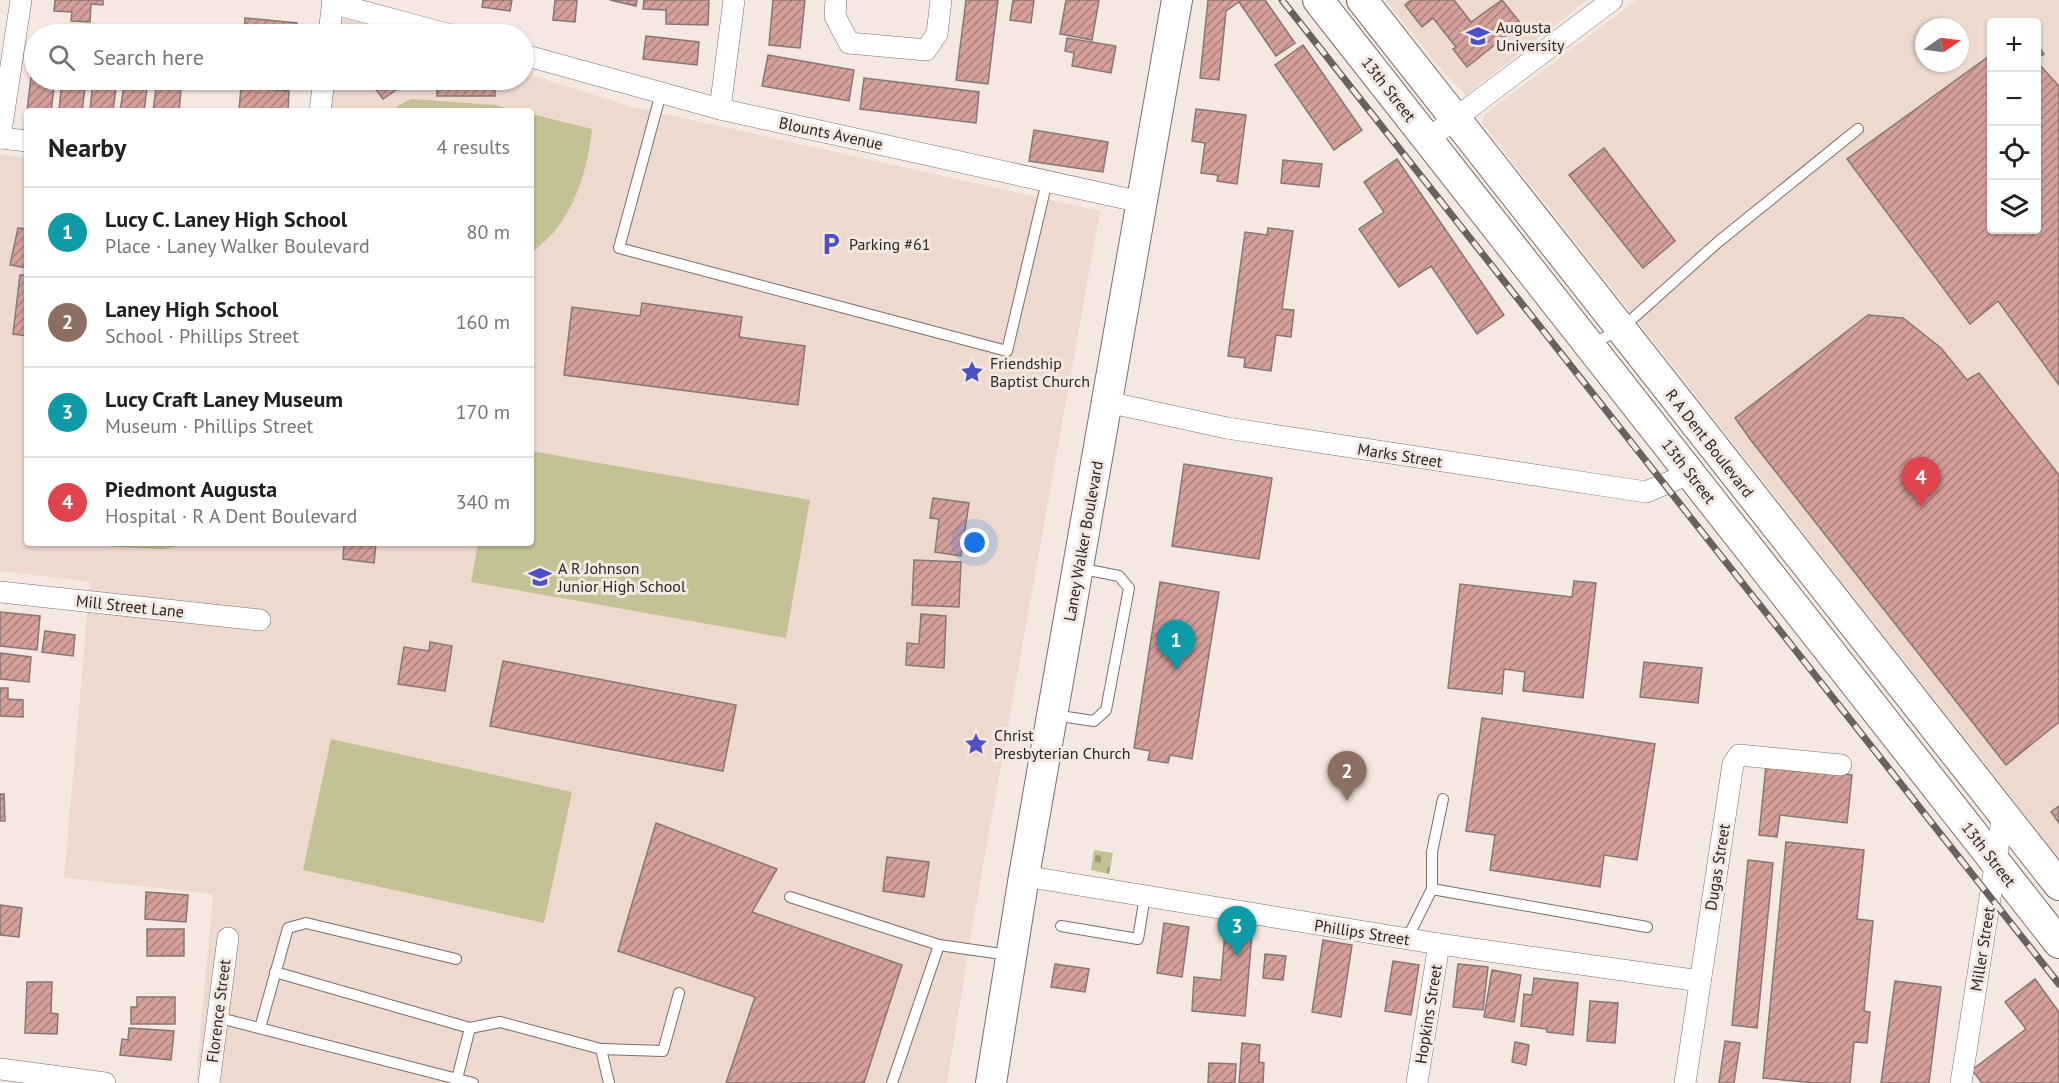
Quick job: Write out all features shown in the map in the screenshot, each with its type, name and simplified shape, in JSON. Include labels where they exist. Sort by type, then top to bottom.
[{"type":"main road","name":"Laney Walker Boulevard","points":[[990,1083],[1176,0]]},
{"type":"main road","name":"13th Street","points":[[1318,0],[2059,943]]},
{"type":"main road","name":"R A Dent Boulevard","points":[[1362,0],[2059,885]]},
{"type":"street","points":[[21,0],[0,138],[24,141]]},
{"type":"street","points":[[720,109],[734,0]]},
{"type":"street","points":[[836,0],[835,16],[849,43],[926,50],[937,34],[941,0]]},
{"type":"street","points":[[1428,139],[1612,0]]},
{"type":"street","points":[[330,24],[333,2],[411,24]]},
{"type":"street","name":"Blounts Avenue","points":[[534,58],[720,109],[1141,202]]},
{"type":"street","points":[[320,108],[323,90]]},
{"type":"street","name":"Marks Street","points":[[1107,402],[1227,428],[1646,492],[1690,472]]},
{"type":"street","name":"Mill Street Lane","points":[[0,592],[260,620]]},
{"type":"street","name":"Dugas Street","points":[[1685,1083],[1733,764],[1739,755],[1841,765]]},
{"type":"street","name":"Miller Street","points":[[1962,1083],[2003,815]]},
{"type":"street","name":"Phillips Street","points":[[1024,876],[1438,944],[1700,981]]},
{"type":"street","name":"Florence Street","points":[[209,1083],[228,938]]},
{"type":"street","name":"Hopkins Street","points":[[1417,1083],[1438,944]]},
{"type":"street","points":[[0,1069],[105,1083]]},
{"type":"lane","points":[[661,93],[619,248],[1007,351],[1047,181]]},
{"type":"lane","points":[[1590,345],[1621,329],[1718,242],[1858,129]]},
{"type":"lane","points":[[1053,715],[1094,721],[1106,710],[1130,588],[1119,576],[1078,568]]},
{"type":"lane","points":[[1407,939],[1432,889],[1432,852],[1443,799]]},
{"type":"lane","points":[[1432,889],[1647,927]]},
{"type":"lane","points":[[1061,926],[1138,939],[1145,896]]},
{"type":"lane","points":[[790,897],[939,945],[1012,955]]},
{"type":"lane","points":[[260,1028],[288,928],[306,922],[456,959]]},
{"type":"lane","points":[[892,1083],[939,945]]},
{"type":"lane","points":[[275,972],[470,1028],[500,1022],[601,1049],[663,1051],[679,993]]},
{"type":"lane","points":[[216,1017],[456,1081],[473,1083]]},
{"type":"lane","points":[[456,1081],[470,1028]]},
{"type":"lane","points":[[601,1049],[609,1083]]},
{"type":"shaded area","name":"Augusta University","points":[[1385,0],[1587,0],[1466,95],[1443,72]]},
{"type":"shaded area","points":[[1637,0],[2059,0],[2059,858],[1482,123],[1485,114]]},
{"type":"shaded area","points":[[340,15],[369,24],[339,24]]},
{"type":"shaded area","name":"A R Johnson Junior High School","points":[[534,76],[629,106],[1100,211],[972,928],[947,1083],[208,1083],[196,1081],[213,894],[64,878],[90,582],[0,571],[0,154],[24,158],[24,546],[534,546],[534,108],[329,108],[332,90],[534,90]]},
{"type":"green space","points":[[411,99],[495,105],[507,108],[397,108]]},
{"type":"green space","points":[[534,115],[592,129],[578,190],[567,213],[550,236],[534,251]]},
{"type":"green space","points":[[534,452],[810,500],[786,638],[471,582],[477,546],[534,546]]},
{"type":"green space","points":[[109,546],[178,546],[163,549]]},
{"type":"green space","points":[[331,739],[572,792],[544,923],[303,870]]},
{"type":"green space","points":[[1094,850],[1113,853],[1109,874],[1091,870]]},
{"type":"building","points":[[55,0],[103,0],[103,5],[91,4],[90,22],[71,21],[72,12],[54,11]]},
{"type":"building","points":[[483,0],[512,0],[510,11],[482,7]]},
{"type":"building","points":[[555,0],[577,0],[575,22],[553,20]]},
{"type":"building","points":[[610,0],[637,0],[636,6]]},
{"type":"building","points":[[644,0],[709,0],[708,25],[666,24],[666,10],[643,9]]},
{"type":"building","points":[[773,0],[805,0],[800,48],[769,45]]},
{"type":"building","points":[[966,0],[998,0],[988,84],[956,80]]},
{"type":"building","points":[[1013,0],[1034,0],[1031,23],[1010,20]]},
{"type":"building","points":[[1066,0],[1099,0],[1092,40],[1060,34]]},
{"type":"building","points":[[1208,0],[1265,0],[1295,43],[1276,56],[1239,2],[1226,11],[1219,80],[1200,78]]},
{"type":"building","points":[[1411,0],[1454,0],[1471,22],[1502,0],[1521,24],[1467,67],[1453,49],[1456,47],[1433,18],[1422,27],[1405,5]]},
{"type":"building","points":[[245,18],[297,23],[297,24],[245,24]]},
{"type":"building","points":[[646,36],[699,42],[697,65],[643,59]]},
{"type":"building","points":[[1067,38],[1116,46],[1111,73],[1072,66],[1074,53],[1065,51]]},
{"type":"building","points":[[1303,45],[1362,130],[1334,150],[1275,65]]},
{"type":"building","points":[[768,55],[854,70],[849,101],[762,86]]},
{"type":"building","points":[[1987,58],[1987,234],[2041,234],[2041,66],[2059,86],[2059,385],[1998,301],[1970,324],[1847,159]]},
{"type":"building","points":[[864,78],[979,92],[976,123],[860,109]]},
{"type":"building","points":[[29,90],[54,90],[51,108],[27,108]]},
{"type":"building","points":[[61,90],[85,90],[82,108],[59,108]]},
{"type":"building","points":[[92,90],[116,90],[113,108],[90,108]]},
{"type":"building","points":[[123,90],[147,90],[144,108],[120,108]]},
{"type":"building","points":[[156,90],[181,90],[179,108],[153,108]]},
{"type":"building","points":[[241,90],[289,91],[288,108],[239,108]]},
{"type":"building","points":[[376,90],[396,90],[383,99]]},
{"type":"building","points":[[437,90],[495,90],[495,96],[437,96]]},
{"type":"building","points":[[1196,109],[1246,115],[1237,184],[1217,181],[1218,175],[1201,173],[1205,143],[1192,141]]},
{"type":"building","points":[[1034,130],[1108,142],[1103,172],[1029,161]]},
{"type":"building","points":[[1604,148],[1675,241],[1643,268],[1569,175]]},
{"type":"building","points":[[1397,159],[1504,315],[1477,334],[1431,266],[1399,287],[1359,229],[1384,212],[1364,182]]},
{"type":"building","points":[[1283,160],[1322,164],[1319,187],[1281,183]]},
{"type":"building","points":[[18,228],[24,229],[24,267],[10,265]]},
{"type":"building","points":[[1268,228],[1293,231],[1282,309],[1294,310],[1291,337],[1276,335],[1271,371],[1244,367],[1245,358],[1228,356],[1245,232],[1267,235]]},
{"type":"building","points":[[20,275],[24,275],[24,336],[13,334]]},
{"type":"building","points":[[642,303],[742,317],[739,337],[805,346],[798,405],[564,375],[572,307],[640,316]]},
{"type":"building","points":[[1868,315],[1903,318],[1941,348],[1967,380],[1979,373],[2059,475],[2059,722],[2006,765],[1735,418]]},
{"type":"building","points":[[1184,464],[1272,478],[1259,559],[1172,546]]},
{"type":"building","points":[[933,498],[969,503],[961,556],[935,552],[939,519],[930,518]]},
{"type":"building","points":[[344,546],[376,546],[374,563],[343,559]]},
{"type":"building","points":[[914,560],[961,562],[959,607],[912,605]]},
{"type":"building","points":[[1574,581],[1596,583],[1583,698],[1523,691],[1525,672],[1504,669],[1502,694],[1448,688],[1460,584],[1572,597]]},
{"type":"building","points":[[1160,582],[1219,592],[1192,759],[1170,755],[1168,763],[1148,760],[1150,751],[1134,748]]},
{"type":"building","points":[[0,612],[40,616],[37,650],[0,646]]},
{"type":"building","points":[[921,614],[946,616],[944,668],[906,665],[907,643],[919,644]]},
{"type":"building","points":[[45,631],[75,635],[73,656],[42,652]]},
{"type":"building","points":[[430,642],[452,646],[445,691],[398,684],[404,647],[429,651]]},
{"type":"building","points":[[0,653],[31,657],[29,682],[0,679]]},
{"type":"building","points":[[503,661],[736,705],[723,771],[490,726]]},
{"type":"building","points":[[1644,662],[1702,668],[1698,703],[1640,697]]},
{"type":"building","points":[[0,688],[8,688],[8,699],[23,700],[23,717],[0,716]]},
{"type":"building","points":[[1482,718],[1655,744],[1637,860],[1604,855],[1600,887],[1490,870],[1495,835],[1466,831]]},
{"type":"building","points":[[1766,765],[1852,775],[1847,823],[1780,815],[1777,837],[1759,835]]},
{"type":"building","points":[[0,794],[4,794],[5,821],[0,821]]},
{"type":"building","points":[[2059,806],[2059,823],[2051,812]]},
{"type":"building","points":[[656,823],[777,869],[752,912],[902,965],[864,1083],[726,1083],[755,997],[618,951]]},
{"type":"building","points":[[1786,842],[1864,850],[1857,919],[1873,921],[1864,1011],[1870,1012],[1867,1043],[1854,1042],[1850,1083],[1816,1083],[1763,1078]]},
{"type":"building","points":[[887,857],[929,862],[924,897],[883,891]]},
{"type":"building","points":[[1748,860],[1773,863],[1757,1028],[1732,1025]]},
{"type":"building","points":[[146,892],[188,895],[186,922],[145,919]]},
{"type":"building","points":[[0,905],[22,908],[19,937],[0,935]]},
{"type":"building","points":[[1164,923],[1189,927],[1182,977],[1157,973]]},
{"type":"building","points":[[147,929],[184,929],[184,956],[147,956]]},
{"type":"building","points":[[1225,932],[1252,934],[1245,1016],[1192,1011],[1194,977],[1221,980]]},
{"type":"building","points":[[1323,940],[1352,945],[1341,1017],[1312,1012]]},
{"type":"building","points":[[1265,954],[1286,956],[1283,980],[1263,978]]},
{"type":"building","points":[[1393,961],[1419,965],[1411,1015],[1385,1011]]},
{"type":"building","points":[[1055,964],[1089,969],[1085,992],[1051,987]]},
{"type":"building","points":[[1458,964],[1488,967],[1483,1010],[1453,1007]]},
{"type":"building","points":[[1492,970],[1521,975],[1514,1022],[1484,1017]]},
{"type":"building","points":[[1534,978],[1578,983],[1573,1035],[1521,1026],[1524,994],[1532,995]]},
{"type":"building","points":[[2035,979],[2059,1012],[2059,1083],[1982,1083],[1972,1070],[2026,1029],[2005,1002]]},
{"type":"building","points":[[1895,981],[1941,987],[1929,1083],[1881,1083]]},
{"type":"building","points":[[27,982],[52,982],[51,1013],[58,1014],[57,1034],[25,1033]]},
{"type":"building","points":[[137,997],[175,997],[175,1024],[131,1024],[131,1007],[137,1007]]},
{"type":"building","points":[[1590,1001],[1618,1003],[1615,1043],[1587,1041]]},
{"type":"building","points":[[129,1028],[174,1031],[171,1060],[120,1055],[122,1039],[128,1040]]},
{"type":"building","points":[[1725,1041],[1740,1043],[1734,1083],[1719,1083]]},
{"type":"building","points":[[1515,1042],[1529,1045],[1526,1065],[1512,1062]]},
{"type":"building","points":[[1242,1043],[1260,1045],[1259,1062],[1264,1063],[1263,1083],[1239,1083]]},
{"type":"building","points":[[1209,1063],[1236,1064],[1235,1083],[1208,1083]]},
{"type":"railway","points":[[1282,0],[2059,984]]},
{"type":"place","name":"Augusta University","points":[[1478,36]]},
{"type":"place","name":"Parking #61","points":[[831,244]]},
{"type":"place","name":"Friendship Baptist Church","points":[[972,372]]},
{"type":"place","name":"Piedmont Augusta","points":[[1921,507]]},
{"type":"place","name":"A R Johnson Junior High School","points":[[540,577]]},
{"type":"place","name":"Lucy C. Laney High School","points":[[1176,670]]},
{"type":"place","name":"Christ Presbyterian Church","points":[[976,744]]},
{"type":"place","name":"Laney High School","points":[[1347,801]]},
{"type":"place","name":"Lucy Craft Laney Museum","points":[[1237,956]]}]
